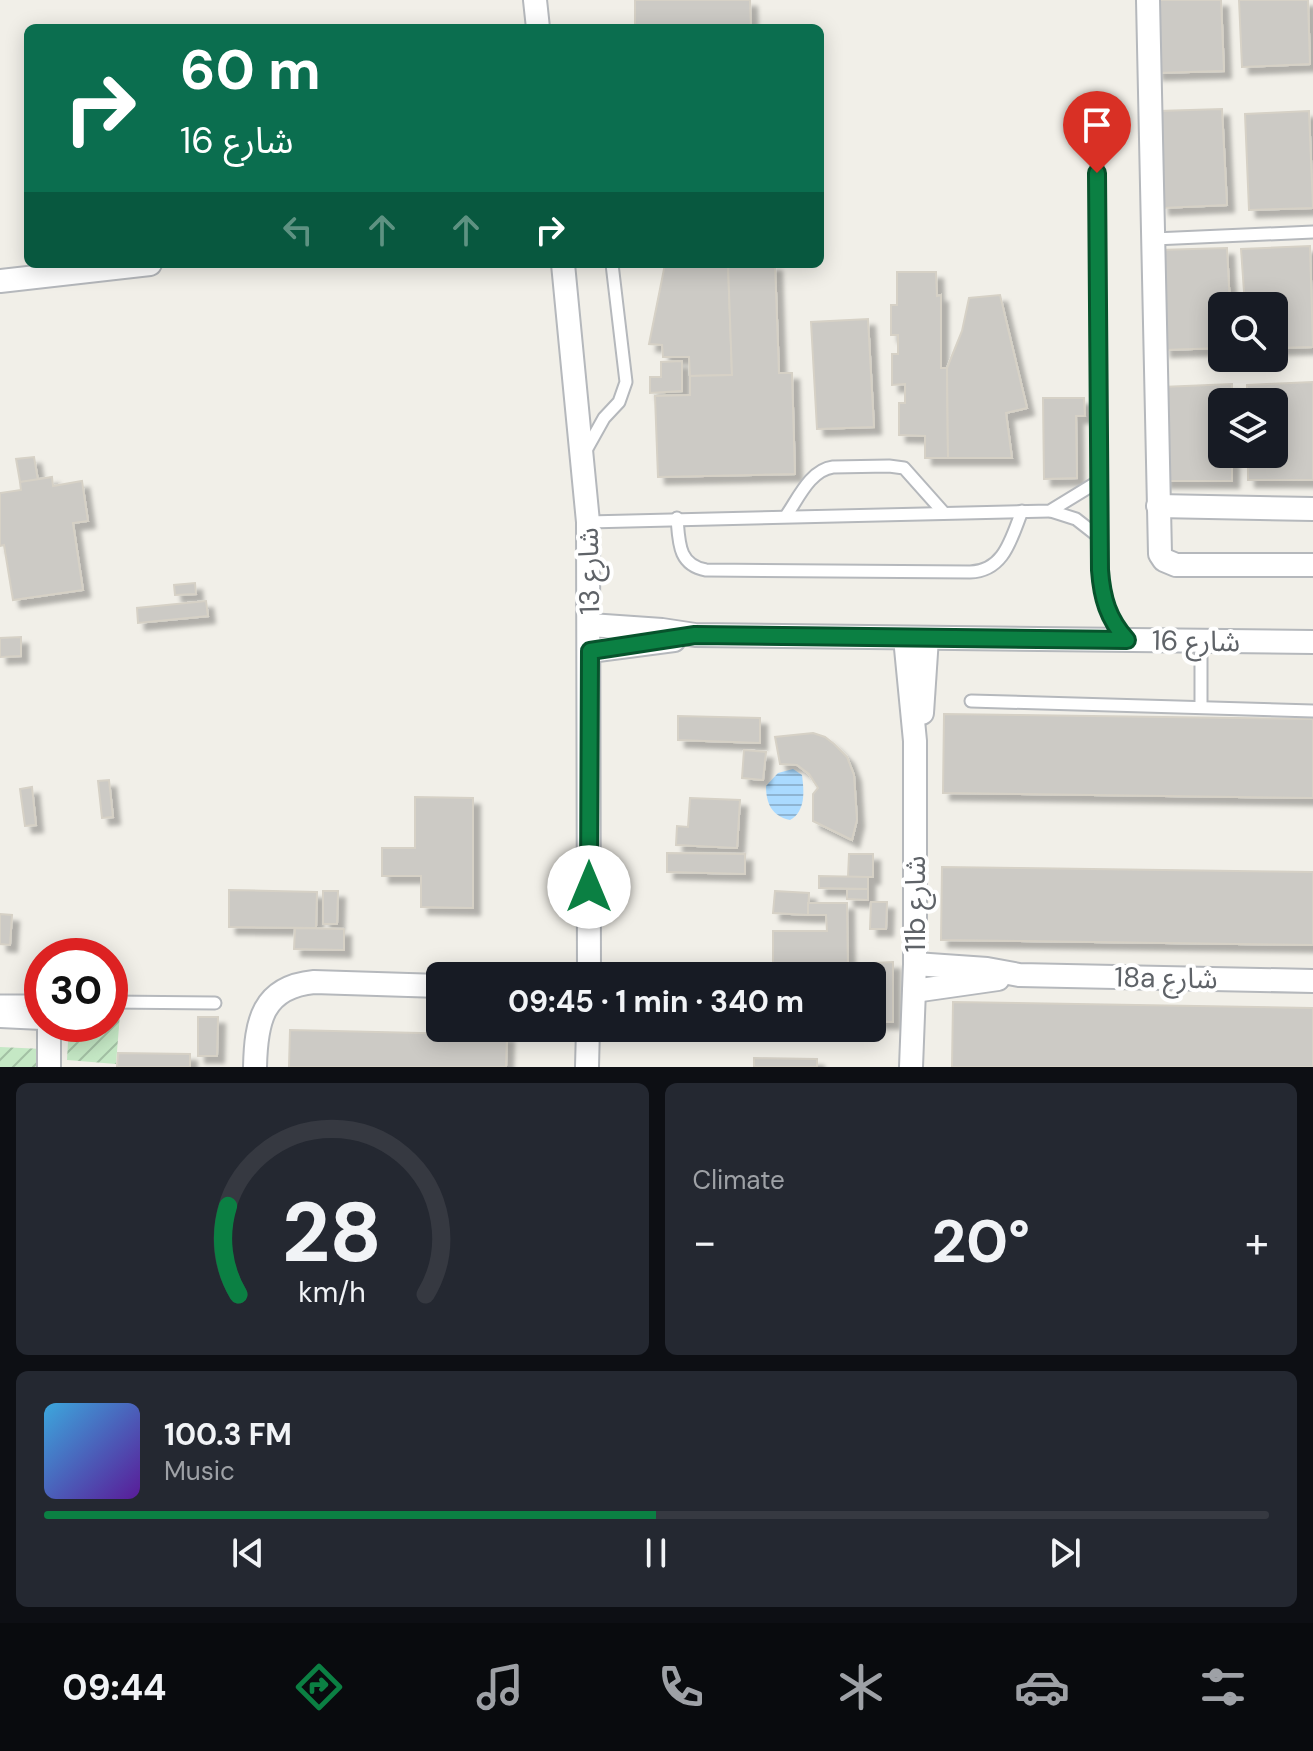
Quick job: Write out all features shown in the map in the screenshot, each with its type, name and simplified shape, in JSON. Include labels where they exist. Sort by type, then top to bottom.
[{"type":"street","points":[[535,0],[538,24]]},
{"type":"street","points":[[1148,0],[1158,548],[1169,564],[1313,565]]},
{"type":"street","points":[[0,281],[115,268]]},
{"type":"street","name":"شارع 13","points":[[563,268],[588,522],[589,962]]},
{"type":"street","points":[[1158,506],[1313,509]]},
{"type":"street","name":"شارع 16","points":[[590,625],[695,635],[1313,642]]},
{"type":"street","name":"شارع 16","points":[[590,651],[695,635]]},
{"type":"street","name":"11b شارع","points":[[911,1067],[915,964],[915,741],[922,709],[916,638]]},
{"type":"street","name":"18a شارع","points":[[915,964],[987,969],[1019,975],[1313,981]]},
{"type":"street","name":"18a شارع","points":[[914,991],[1019,975]]},
{"type":"street","points":[[255,1067],[262,1014],[271,1000],[283,990],[314,982],[426,986]]},
{"type":"street","points":[[0,1016],[24,1017]]},
{"type":"street","points":[[49,1042],[49,1067]]},
{"type":"street","points":[[587,1067],[588,1042]]},
{"type":"lane","points":[[1097,143],[1100,570],[1109,616],[1127,640]]},
{"type":"lane","points":[[1154,239],[1313,232]]},
{"type":"lane","points":[[582,460],[597,428],[619,402],[626,382],[612,268]]},
{"type":"lane","points":[[786,516],[820,471],[833,467],[875,466],[904,468],[944,513]]},
{"type":"lane","points":[[1050,511],[1099,481]]},
{"type":"lane","points":[[677,518],[680,550],[689,565],[697,569],[981,572],[1000,560],[1022,511]]},
{"type":"lane","points":[[588,522],[1050,511],[1076,519],[1099,537]]},
{"type":"lane","points":[[1201,641],[1201,707]]},
{"type":"lane","points":[[971,701],[1313,711]]},
{"type":"lane","points":[[0,1001],[24,1001]]},
{"type":"lane","points":[[128,1002],[215,1003]]},
{"type":"green space","points":[[68,1042],[118,1042],[116,1064],[67,1060]]},
{"type":"green space","points":[[0,1047],[43,1049],[43,1067],[0,1067]]},
{"type":"water","points":[[793,769],[802,775],[803,794],[799,811],[790,820],[779,816],[771,808],[766,786],[778,773]]},
{"type":"building","points":[[635,0],[750,0],[751,24],[635,24]]},
{"type":"building","points":[[1152,0],[1221,0],[1224,71],[1156,73]]},
{"type":"building","points":[[1239,0],[1308,0],[1310,64],[1242,67]]},
{"type":"building","points":[[1222,109],[1227,205],[1162,208],[1158,111]]},
{"type":"building","points":[[1309,111],[1313,208],[1249,210],[1245,114]]},
{"type":"building","points":[[1310,246],[1313,347],[1288,348],[1288,292],[1244,292],[1241,249]]},
{"type":"building","points":[[1227,248],[1229,292],[1208,292],[1208,348],[1164,350],[1158,250]]},
{"type":"building","points":[[664,268],[728,268],[732,375],[690,376],[689,357],[663,357],[662,345],[649,344]]},
{"type":"building","points":[[728,268],[775,268],[779,373],[792,373],[795,474],[658,477],[655,396],[690,395],[690,376],[732,375]]},
{"type":"building","points":[[897,272],[936,272],[937,296],[941,295],[941,368],[947,368],[948,458],[925,458],[925,436],[899,435],[899,403],[905,403],[905,384],[892,385],[892,354],[898,354],[898,335],[891,335],[891,305],[897,305]]},
{"type":"building","points":[[1000,295],[1027,408],[1006,413],[1012,458],[948,458],[947,368],[962,331],[969,298]]},
{"type":"building","points":[[868,319],[874,427],[817,429],[811,322]]},
{"type":"building","points":[[682,361],[682,391],[650,393],[650,377],[661,377],[661,362]]},
{"type":"building","points":[[1313,382],[1313,480],[1248,480],[1248,468],[1288,468],[1288,388],[1247,388],[1247,385]]},
{"type":"building","points":[[1232,384],[1232,388],[1208,388],[1208,468],[1232,468],[1232,481],[1163,481],[1162,387]]},
{"type":"building","points":[[1043,398],[1084,398],[1085,416],[1076,416],[1077,478],[1044,479]]},
{"type":"building","points":[[34,457],[38,480],[20,482],[16,459]]},
{"type":"building","points":[[52,477],[53,486],[82,481],[88,521],[73,523],[83,590],[13,600],[4,545],[0,546],[0,493],[21,490],[20,482]]},
{"type":"building","points":[[195,583],[196,594],[175,595],[174,585]]},
{"type":"building","points":[[206,601],[208,616],[138,623],[137,608]]},
{"type":"building","points":[[21,637],[21,656],[0,657],[0,638]]},
{"type":"building","points":[[944,714],[1313,719],[1313,798],[943,793]]},
{"type":"building","points":[[678,716],[760,718],[760,743],[678,740]]},
{"type":"building","points":[[813,733],[825,737],[847,757],[854,775],[857,820],[852,840],[813,821],[813,794],[818,788],[809,774],[797,765],[780,764],[775,737]]},
{"type":"building","points":[[744,750],[766,752],[763,780],[742,778]]},
{"type":"building","points":[[109,780],[113,817],[102,818],[98,781]]},
{"type":"building","points":[[32,787],[36,825],[25,826],[20,789]]},
{"type":"building","points":[[415,797],[473,798],[473,908],[421,907],[421,876],[382,876],[382,848],[415,848]]},
{"type":"building","points":[[690,798],[740,800],[737,848],[676,845],[677,826],[688,827]]},
{"type":"building","points":[[667,853],[745,854],[745,874],[667,872]]},
{"type":"building","points":[[849,854],[873,854],[873,877],[848,877]]},
{"type":"building","points":[[942,867],[1313,872],[1313,945],[941,940]]},
{"type":"building","points":[[819,876],[868,877],[868,889],[819,888]]},
{"type":"building","points":[[847,889],[868,889],[868,900],[847,899]]},
{"type":"building","points":[[229,890],[317,892],[316,928],[229,927]]},
{"type":"building","points":[[323,891],[338,891],[337,924],[323,924]]},
{"type":"building","points":[[775,891],[809,893],[808,915],[773,913]]},
{"type":"building","points":[[871,902],[887,902],[886,929],[870,929]]},
{"type":"building","points":[[808,903],[847,903],[848,962],[773,962],[773,931],[827,931],[826,915],[808,915]]},
{"type":"building","points":[[0,914],[12,915],[10,945],[0,944]]},
{"type":"building","points":[[295,928],[344,929],[344,950],[294,949]]},
{"type":"building","points":[[886,962],[893,962],[893,1022],[886,1022]]},
{"type":"building","points":[[953,1002],[1313,1008],[1313,1067],[952,1067]]},
{"type":"building","points":[[198,1017],[218,1017],[217,1056],[198,1056]]},
{"type":"building","points":[[290,1030],[426,1033],[426,1042],[507,1042],[506,1067],[289,1067]]},
{"type":"building","points":[[118,1053],[190,1054],[190,1067],[117,1067]]},
{"type":"building","points":[[754,1058],[817,1059],[817,1067],[754,1067]]},
{"type":"route","points":[[589,887],[590,651],[695,635],[1127,640],[1109,616],[1101,587],[1097,173]]}]
